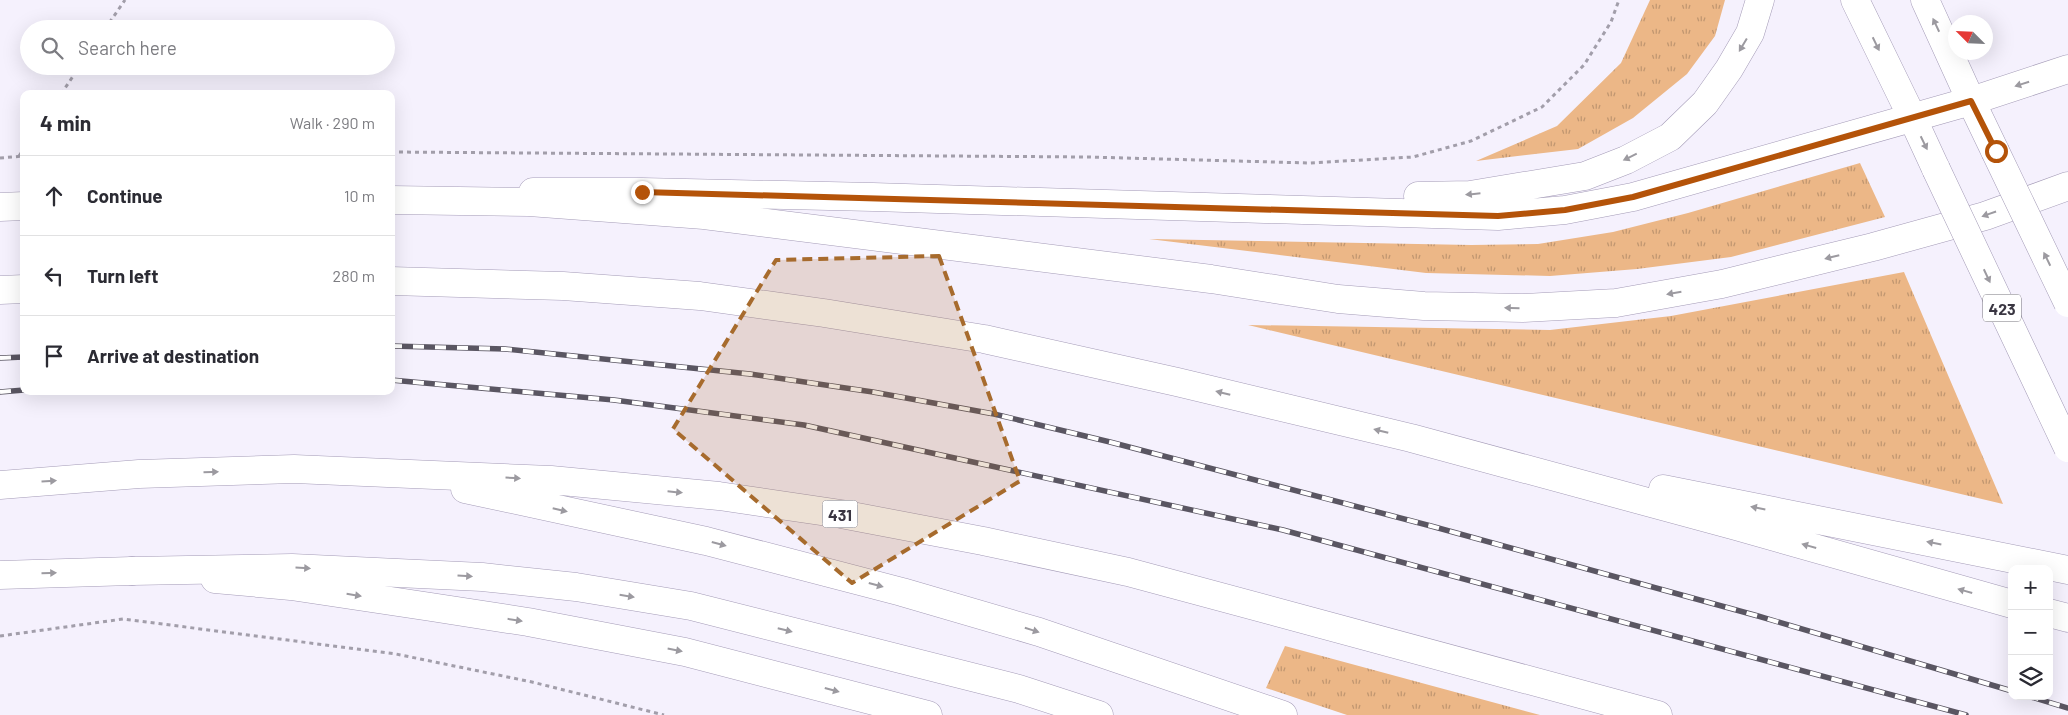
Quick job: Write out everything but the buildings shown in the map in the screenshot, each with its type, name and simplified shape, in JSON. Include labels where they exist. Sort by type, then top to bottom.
[{"type":"main road","points":[[1112,204],[1470,195],[1585,176],[1626,160],[1670,137],[1706,103],[1750,33],[1760,0]]},
{"type":"main road","points":[[1855,0],[1912,117]]},
{"type":"main road","points":[[1925,0],[1971,101],[2068,303]]},
{"type":"main road","points":[[395,199],[556,191],[642,192],[1498,216],[1565,210],[1633,197],[1971,101],[2068,68]]},
{"type":"main road","name":"423","points":[[1912,117],[2068,448]]},
{"type":"main road","points":[[395,199],[529,202],[704,215],[1211,279],[1338,299],[1424,306],[1523,308],[1616,303],[1722,284],[1873,247],[1985,216],[2068,186]]},
{"type":"main road","points":[[0,207],[20,206]]},
{"type":"main road","points":[[395,281],[573,286],[700,296],[824,313],[984,339],[1177,382],[1411,438],[1726,523],[2008,603]]},
{"type":"main road","points":[[0,290],[20,289]]},
{"type":"main road","points":[[1411,438],[2068,570]]},
{"type":"main road","name":"431","points":[[0,485],[139,474],[285,470],[393,472],[551,480],[718,496],[841,514],[973,539],[1128,572],[1658,715]]},
{"type":"main road","points":[[393,472],[706,540],[902,592],[1038,632],[1283,715]]},
{"type":"main road","points":[[0,576],[292,568],[482,577],[576,587],[691,606],[1019,689],[1099,715]]},
{"type":"main road","points":[[132,571],[291,586],[537,624],[685,652],[928,715]]},
{"type":"main road","points":[[2053,614],[2068,618]]},
{"type":"path","points":[[111,20],[125,0]]},
{"type":"path","points":[[395,152],[1088,157],[1310,163],[1413,157],[1471,141],[1542,106],[1584,65],[1612,22],[1619,0]]},
{"type":"path","points":[[64,90],[74,75]]},
{"type":"path","points":[[0,158],[18,157],[20,154]]},
{"type":"path","points":[[0,636],[123,619],[396,654],[532,682],[664,715]]},
{"type":"highlighted area","points":[[939,256],[1020,481],[852,583],[673,429],[776,260]]},
{"type":"green space","points":[[1650,0],[1725,0],[1715,36],[1687,74],[1633,118],[1578,149],[1476,161],[1557,126],[1621,63]]},
{"type":"green space","points":[[1860,163],[1885,217],[1731,257],[1637,269],[1550,276],[1426,273],[1149,239],[1471,245],[1538,244],[1613,232],[1688,213]]},
{"type":"green space","points":[[1904,272],[2003,504],[1248,325],[1550,330],[1671,316]]},
{"type":"green space","points":[[1285,646],[1540,715],[1347,715],[1266,688]]},
{"type":"railway","points":[[395,346],[505,349],[750,374],[873,392],[994,414],[1110,442],[1431,526],[1758,616],[2008,690]]},
{"type":"railway","points":[[0,358],[20,357]]},
{"type":"railway","points":[[395,380],[614,400],[804,425],[1283,530],[1966,715]]},
{"type":"railway","points":[[0,392],[20,390]]},
{"type":"railway","points":[[2041,700],[2068,708]]},
{"type":"route","points":[[642,192],[1498,216],[1565,210],[1633,197],[1971,101],[1996,151]]}]
